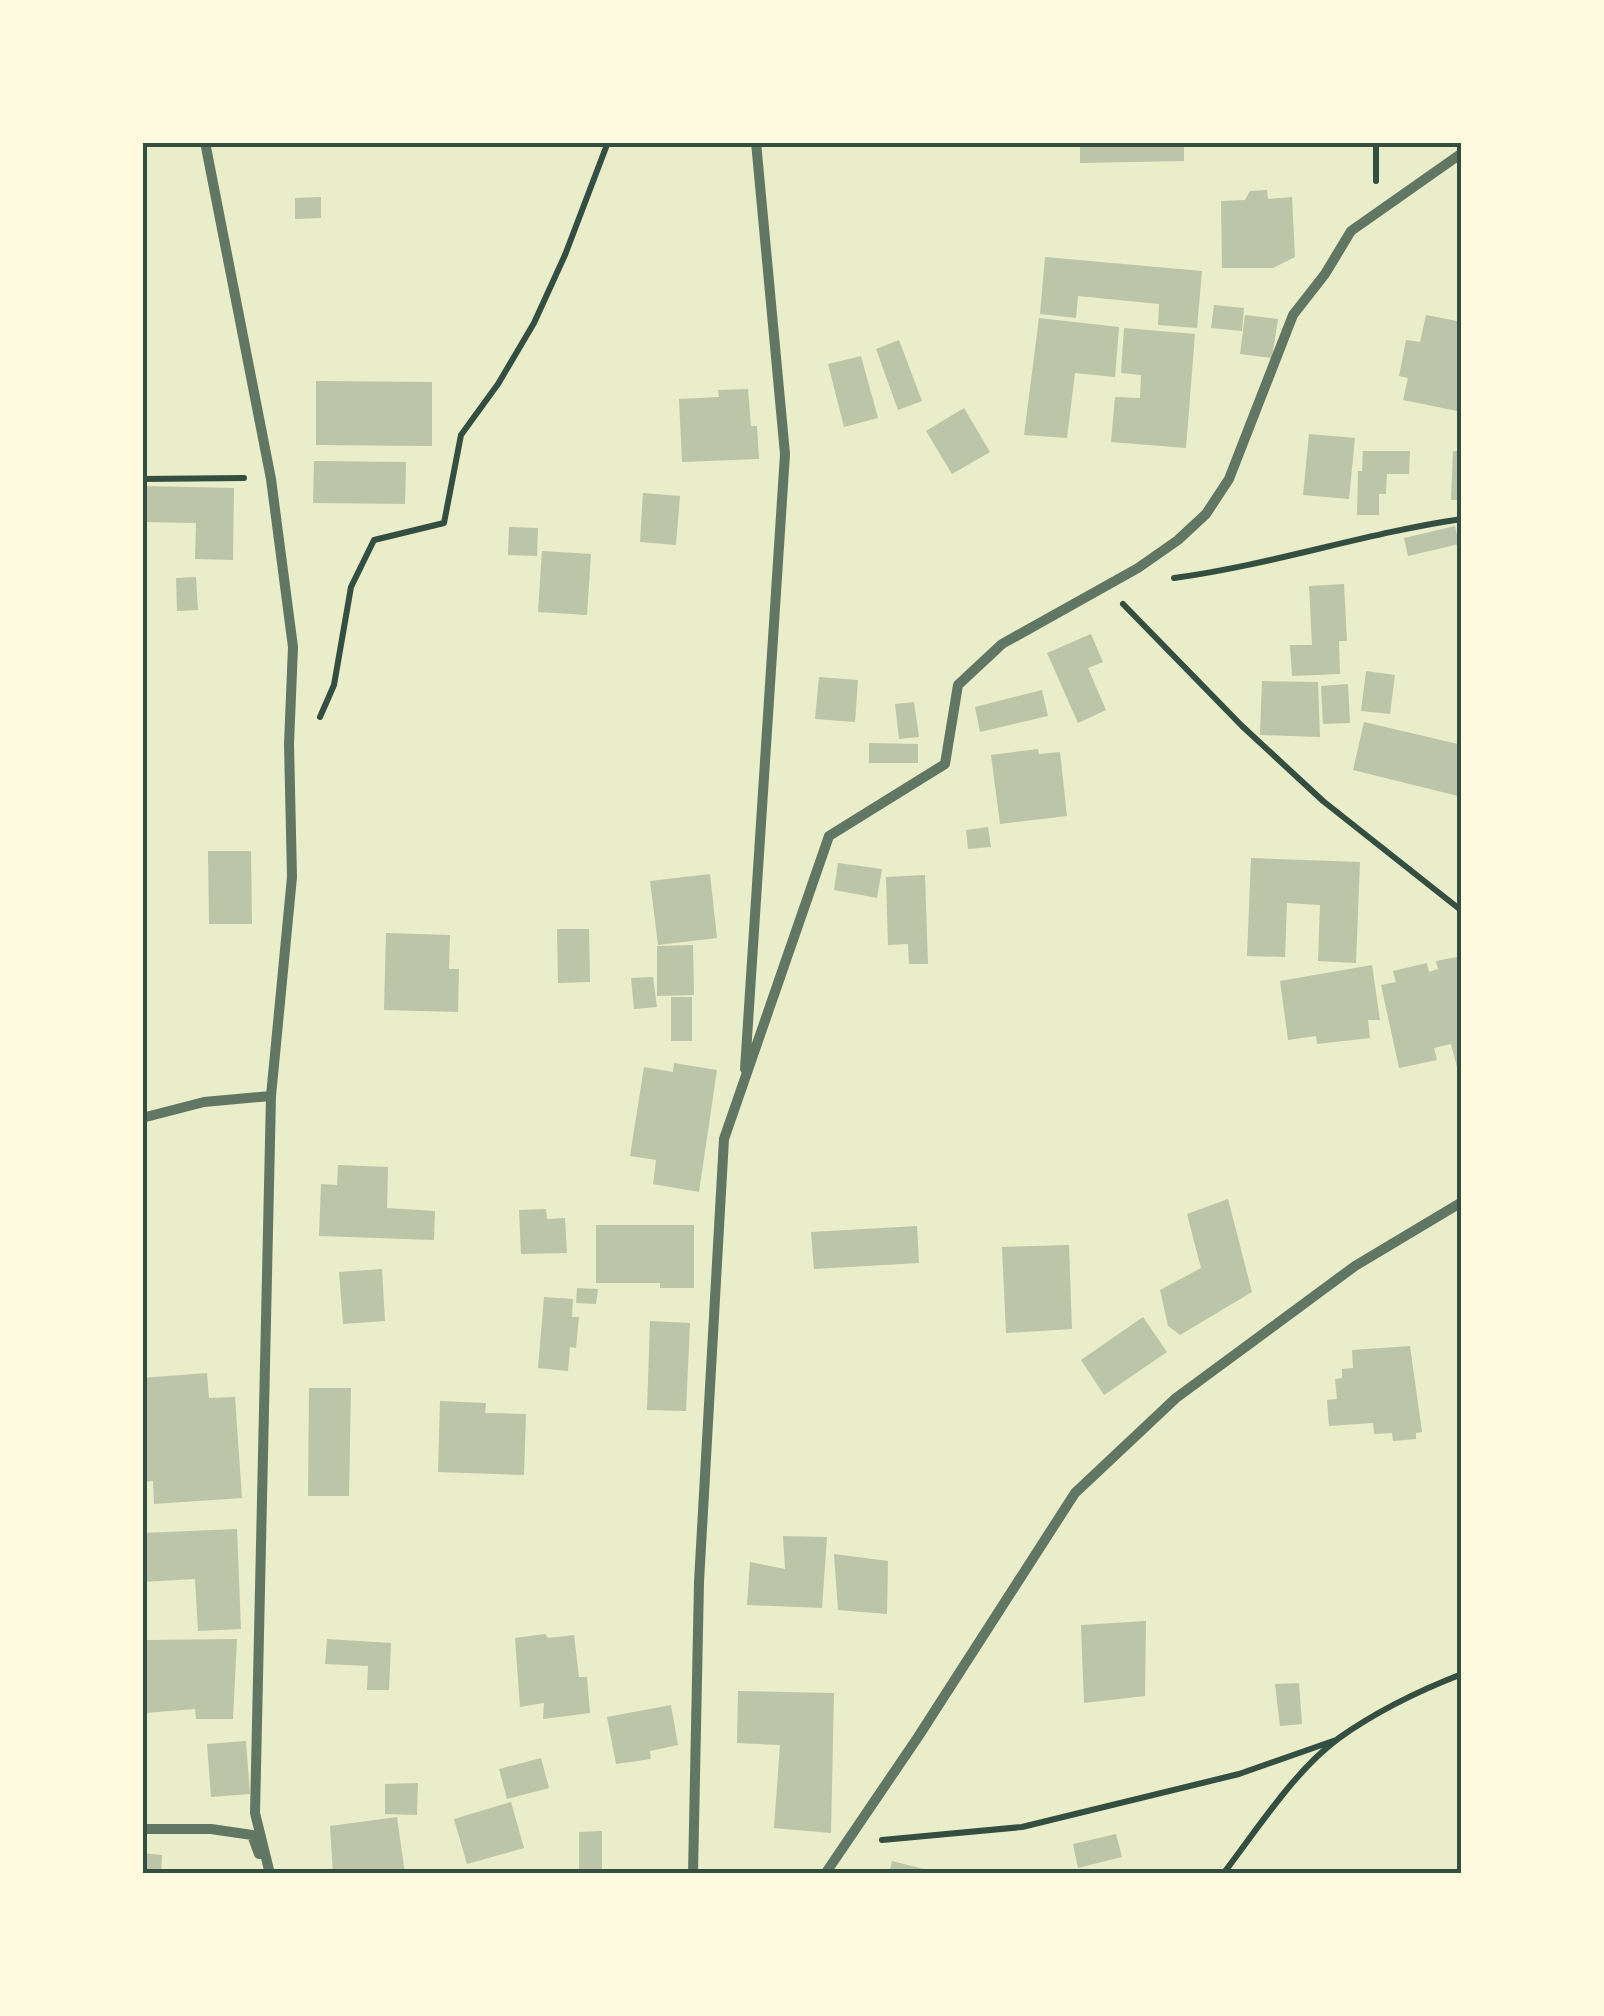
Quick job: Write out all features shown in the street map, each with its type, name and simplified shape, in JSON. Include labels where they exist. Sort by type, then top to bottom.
[{"type":"street","points":[[205,142],[270,479],[293,647],[289,744],[292,876],[271,1096],[254,1813],[268,1874]]},
{"type":"street","points":[[744,1085],[785,454],[756,142]]},
{"type":"street","points":[[692,1874],[699,1582],[724,1139],[829,836],[945,764],[958,684],[1002,644],[1106,586],[1178,540],[1206,514],[1230,479],[1294,316],[1326,274],[1351,231],[1462,153]]},
{"type":"street","points":[[142,1118],[204,1102],[271,1096]]},
{"type":"street","points":[[824,1874],[1076,1493],[1176,1398],[1354,1266],[1462,1202]]},
{"type":"street","points":[[142,1829],[252,1835],[268,1874]]},
{"type":"path","points":[[289,744],[319,719],[334,685],[351,588],[374,540],[444,524],[461,435],[498,384],[534,323],[608,142]]},
{"type":"path","points":[[142,479],[270,479]]},
{"type":"path","points":[[1157,580],[1208,573],[1397,528],[1462,519]]},
{"type":"path","points":[[1106,586],[1228,712],[1323,802],[1462,911]]},
{"type":"path","points":[[846,1843],[1022,1827],[1240,1774],[1336,1740],[1408,1695],[1462,1674]]},
{"type":"path","points":[[1224,1874],[1288,1790],[1336,1740]]},
{"type":"building","points":[[1080,142],[1184,142],[1184,161],[1080,163]]},
{"type":"building","points":[[1267,190],[1268,199],[1292,197],[1295,257],[1273,268],[1222,268],[1221,201],[1245,200],[1250,191]]},
{"type":"building","points":[[321,197],[321,218],[295,219],[295,198]]},
{"type":"building","points":[[1045,257],[1202,271],[1197,328],[1158,325],[1159,304],[1078,296],[1076,318],[1040,314]]},
{"type":"building","points":[[1214,305],[1244,308],[1242,331],[1211,328]]},
{"type":"building","points":[[1245,315],[1278,319],[1272,358],[1240,354]]},
{"type":"building","points":[[1426,315],[1462,322],[1462,412],[1403,400],[1408,378],[1399,376],[1406,340],[1420,342]]},
{"type":"building","points":[[1039,318],[1119,327],[1115,377],[1075,373],[1067,438],[1024,435]]},
{"type":"building","points":[[1124,328],[1195,334],[1186,448],[1111,442],[1115,397],[1140,398],[1141,375],[1121,373]]},
{"type":"building","points":[[899,340],[922,401],[898,410],[876,349]]},
{"type":"building","points":[[861,356],[878,418],[844,427],[828,364]]},
{"type":"building","points":[[316,381],[432,382],[432,446],[316,445]]},
{"type":"building","points":[[748,389],[751,426],[757,426],[759,459],[682,462],[679,399],[719,397],[718,390]]},
{"type":"building","points":[[964,408],[990,452],[952,474],[926,431]]},
{"type":"building","points":[[1309,434],[1355,438],[1349,499],[1303,495]]},
{"type":"building","points":[[1363,451],[1410,451],[1409,474],[1387,474],[1386,494],[1379,494],[1379,515],[1357,515],[1358,471],[1362,471]]},
{"type":"building","points":[[1453,451],[1462,451],[1462,500],[1451,500]]},
{"type":"building","points":[[314,461],[406,462],[405,504],[313,503]]},
{"type":"building","points":[[142,486],[234,488],[233,560],[195,559],[196,523],[142,522]]},
{"type":"building","points":[[643,493],[680,496],[676,545],[640,542]]},
{"type":"building","points":[[1455,526],[1459,544],[1408,556],[1404,538]]},
{"type":"building","points":[[509,527],[538,528],[537,556],[508,555]]},
{"type":"building","points":[[542,551],[591,554],[587,615],[538,612]]},
{"type":"building","points":[[196,577],[198,610],[177,611],[176,578]]},
{"type":"building","points":[[1344,584],[1347,641],[1339,641],[1340,674],[1292,676],[1290,645],[1312,645],[1309,586]]},
{"type":"building","points":[[1091,634],[1103,662],[1088,668],[1106,710],[1078,723],[1047,653]]},
{"type":"building","points":[[1366,671],[1395,675],[1390,714],[1361,711]]},
{"type":"building","points":[[819,677],[858,680],[855,722],[815,719]]},
{"type":"building","points":[[1262,681],[1318,682],[1320,737],[1260,735]]},
{"type":"building","points":[[1348,684],[1350,723],[1323,724],[1321,686]]},
{"type":"building","points":[[1042,690],[1048,716],[980,732],[975,707]]},
{"type":"building","points":[[914,702],[919,737],[899,739],[895,704]]},
{"type":"building","points":[[1364,722],[1462,745],[1462,797],[1353,770]]},
{"type":"building","points":[[869,743],[918,744],[918,763],[869,763]]},
{"type":"building","points":[[1038,749],[1039,754],[1060,752],[1067,816],[1000,824],[991,755]]},
{"type":"building","points":[[988,827],[991,847],[968,849],[966,830]]},
{"type":"building","points":[[208,851],[251,851],[252,924],[209,924]]},
{"type":"building","points":[[1251,858],[1360,862],[1356,963],[1318,961],[1320,905],[1287,903],[1285,957],[1247,956]]},
{"type":"building","points":[[838,863],[882,869],[877,898],[834,890]]},
{"type":"building","points":[[710,874],[717,938],[658,945],[650,881]]},
{"type":"building","points":[[925,875],[928,964],[909,964],[908,944],[888,945],[886,877]]},
{"type":"building","points":[[557,929],[589,929],[590,982],[558,983]]},
{"type":"building","points":[[386,933],[450,935],[449,969],[459,969],[458,1012],[384,1010]]},
{"type":"building","points":[[693,945],[694,995],[657,996],[657,946]]},
{"type":"building","points":[[1462,956],[1462,1066],[1457,1067],[1451,1044],[1434,1048],[1437,1060],[1399,1068],[1381,985],[1396,982],[1393,971],[1427,963],[1429,972],[1438,969],[1436,961]]},
{"type":"building","points":[[1372,965],[1380,1020],[1368,1020],[1370,1038],[1317,1044],[1316,1036],[1288,1040],[1280,981]]},
{"type":"building","points":[[653,977],[657,1007],[634,1009],[631,978]]},
{"type":"building","points":[[671,997],[692,997],[692,1041],[671,1041]]},
{"type":"building","points":[[674,1063],[717,1070],[699,1192],[653,1184],[656,1160],[630,1156],[644,1067],[673,1072]]},
{"type":"building","points":[[338,1165],[388,1167],[387,1208],[435,1211],[434,1240],[319,1236],[321,1184],[337,1185]]},
{"type":"building","points":[[1228,1199],[1252,1292],[1180,1335],[1168,1326],[1160,1290],[1201,1268],[1187,1214]]},
{"type":"building","points":[[546,1209],[547,1219],[565,1218],[567,1253],[521,1254],[519,1210]]},
{"type":"building","points":[[596,1225],[694,1225],[694,1288],[660,1288],[660,1283],[596,1283]]},
{"type":"building","points":[[917,1226],[919,1263],[814,1269],[811,1232]]},
{"type":"building","points":[[1069,1245],[1072,1329],[1006,1333],[1002,1247]]},
{"type":"building","points":[[382,1269],[385,1321],[343,1324],[339,1272]]},
{"type":"building","points":[[577,1288],[598,1289],[596,1304],[576,1303]]},
{"type":"building","points":[[544,1297],[573,1299],[572,1317],[579,1317],[576,1348],[570,1347],[568,1371],[538,1368]]},
{"type":"building","points":[[1143,1317],[1167,1352],[1104,1395],[1081,1360]]},
{"type":"building","points":[[650,1321],[690,1323],[686,1411],[647,1410]]},
{"type":"building","points":[[1410,1346],[1422,1432],[1416,1433],[1416,1439],[1393,1441],[1392,1433],[1374,1434],[1373,1423],[1329,1426],[1327,1400],[1337,1399],[1335,1379],[1342,1378],[1342,1369],[1353,1368],[1352,1350]]},
{"type":"building","points":[[207,1373],[209,1398],[235,1397],[242,1498],[154,1504],[153,1481],[142,1482],[142,1378]]},
{"type":"building","points":[[309,1388],[351,1388],[349,1496],[308,1496]]},
{"type":"building","points":[[440,1401],[486,1403],[485,1413],[526,1414],[524,1475],[438,1472]]},
{"type":"building","points":[[237,1529],[241,1629],[198,1631],[195,1579],[142,1582],[142,1533]]},
{"type":"building","points":[[783,1536],[827,1537],[822,1608],[747,1605],[750,1562],[785,1569]]},
{"type":"building","points":[[834,1554],[888,1561],[887,1614],[838,1610]]},
{"type":"building","points":[[1146,1621],[1145,1696],[1084,1703],[1081,1625]]},
{"type":"building","points":[[545,1634],[548,1638],[574,1635],[579,1677],[587,1677],[590,1713],[543,1719],[544,1703],[520,1707],[515,1638]]},
{"type":"building","points":[[237,1639],[233,1719],[196,1719],[195,1709],[145,1713],[146,1640]]},
{"type":"building","points":[[327,1639],[391,1643],[389,1690],[367,1690],[368,1666],[325,1664]]},
{"type":"building","points":[[1299,1683],[1302,1724],[1280,1726],[1275,1684]]},
{"type":"building","points":[[738,1691],[834,1693],[831,1833],[774,1828],[780,1745],[737,1743]]},
{"type":"building","points":[[671,1705],[678,1745],[650,1751],[651,1759],[616,1764],[607,1717]]},
{"type":"building","points":[[246,1741],[250,1794],[211,1797],[207,1744]]},
{"type":"building","points":[[541,1758],[549,1788],[507,1799],[499,1769]]},
{"type":"building","points":[[418,1783],[417,1815],[385,1814],[385,1784]]},
{"type":"building","points":[[511,1802],[524,1848],[467,1864],[454,1819]]},
{"type":"building","points":[[397,1817],[405,1874],[333,1874],[330,1826]]},
{"type":"building","points":[[602,1831],[602,1872],[579,1872],[579,1832]]},
{"type":"building","points":[[1116,1834],[1122,1857],[1078,1868],[1073,1844]]},
{"type":"building","points":[[142,1853],[162,1855],[161,1874],[142,1874]]},
{"type":"building","points":[[892,1861],[936,1872],[936,1874],[889,1874]]}]
